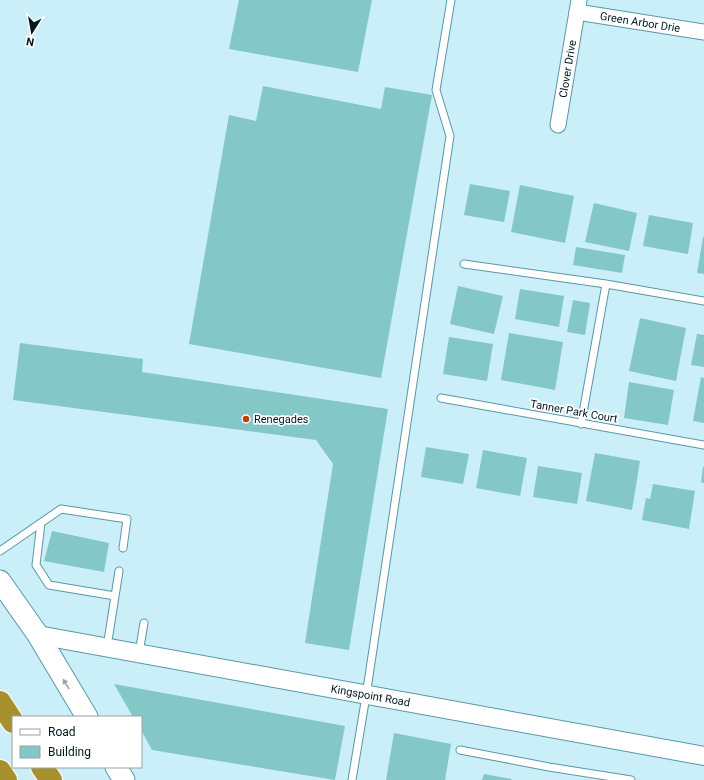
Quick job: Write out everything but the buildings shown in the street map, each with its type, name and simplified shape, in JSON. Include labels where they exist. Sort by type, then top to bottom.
[{"type":"highway","points":[[0,702],[12,720]]},
{"type":"highway","points":[[43,768],[51,780]]},
{"type":"highway","points":[[0,771],[6,780]]},
{"type":"main road","points":[[0,581],[38,636],[85,716]]},
{"type":"main road","points":[[117,768],[124,780]]},
{"type":"street","name":"Green Arbor Drie","points":[[578,6],[704,32]]},
{"type":"street","name":"Clover Drive","points":[[558,125],[578,6]]},
{"type":"street","name":"Kingspoint Road","points":[[38,636],[107,647],[366,696],[704,756]]},
{"type":"lane","points":[[352,780],[366,696],[450,136],[436,90],[452,0]]},
{"type":"lane","points":[[464,264],[606,284],[704,301]]},
{"type":"lane","points":[[581,424],[606,284]]},
{"type":"lane","name":"Tanner Park Court","points":[[441,398],[704,446]]},
{"type":"lane","points":[[0,551],[61,509],[127,519],[123,548]]},
{"type":"lane","points":[[42,523],[36,565],[49,585],[115,596]]},
{"type":"lane","points":[[107,647],[119,572]]},
{"type":"lane","points":[[139,653],[144,623]]},
{"type":"lane","points":[[460,750],[549,767],[631,780]]},
{"type":"place","name":"Renegades","points":[[246,419]]}]
